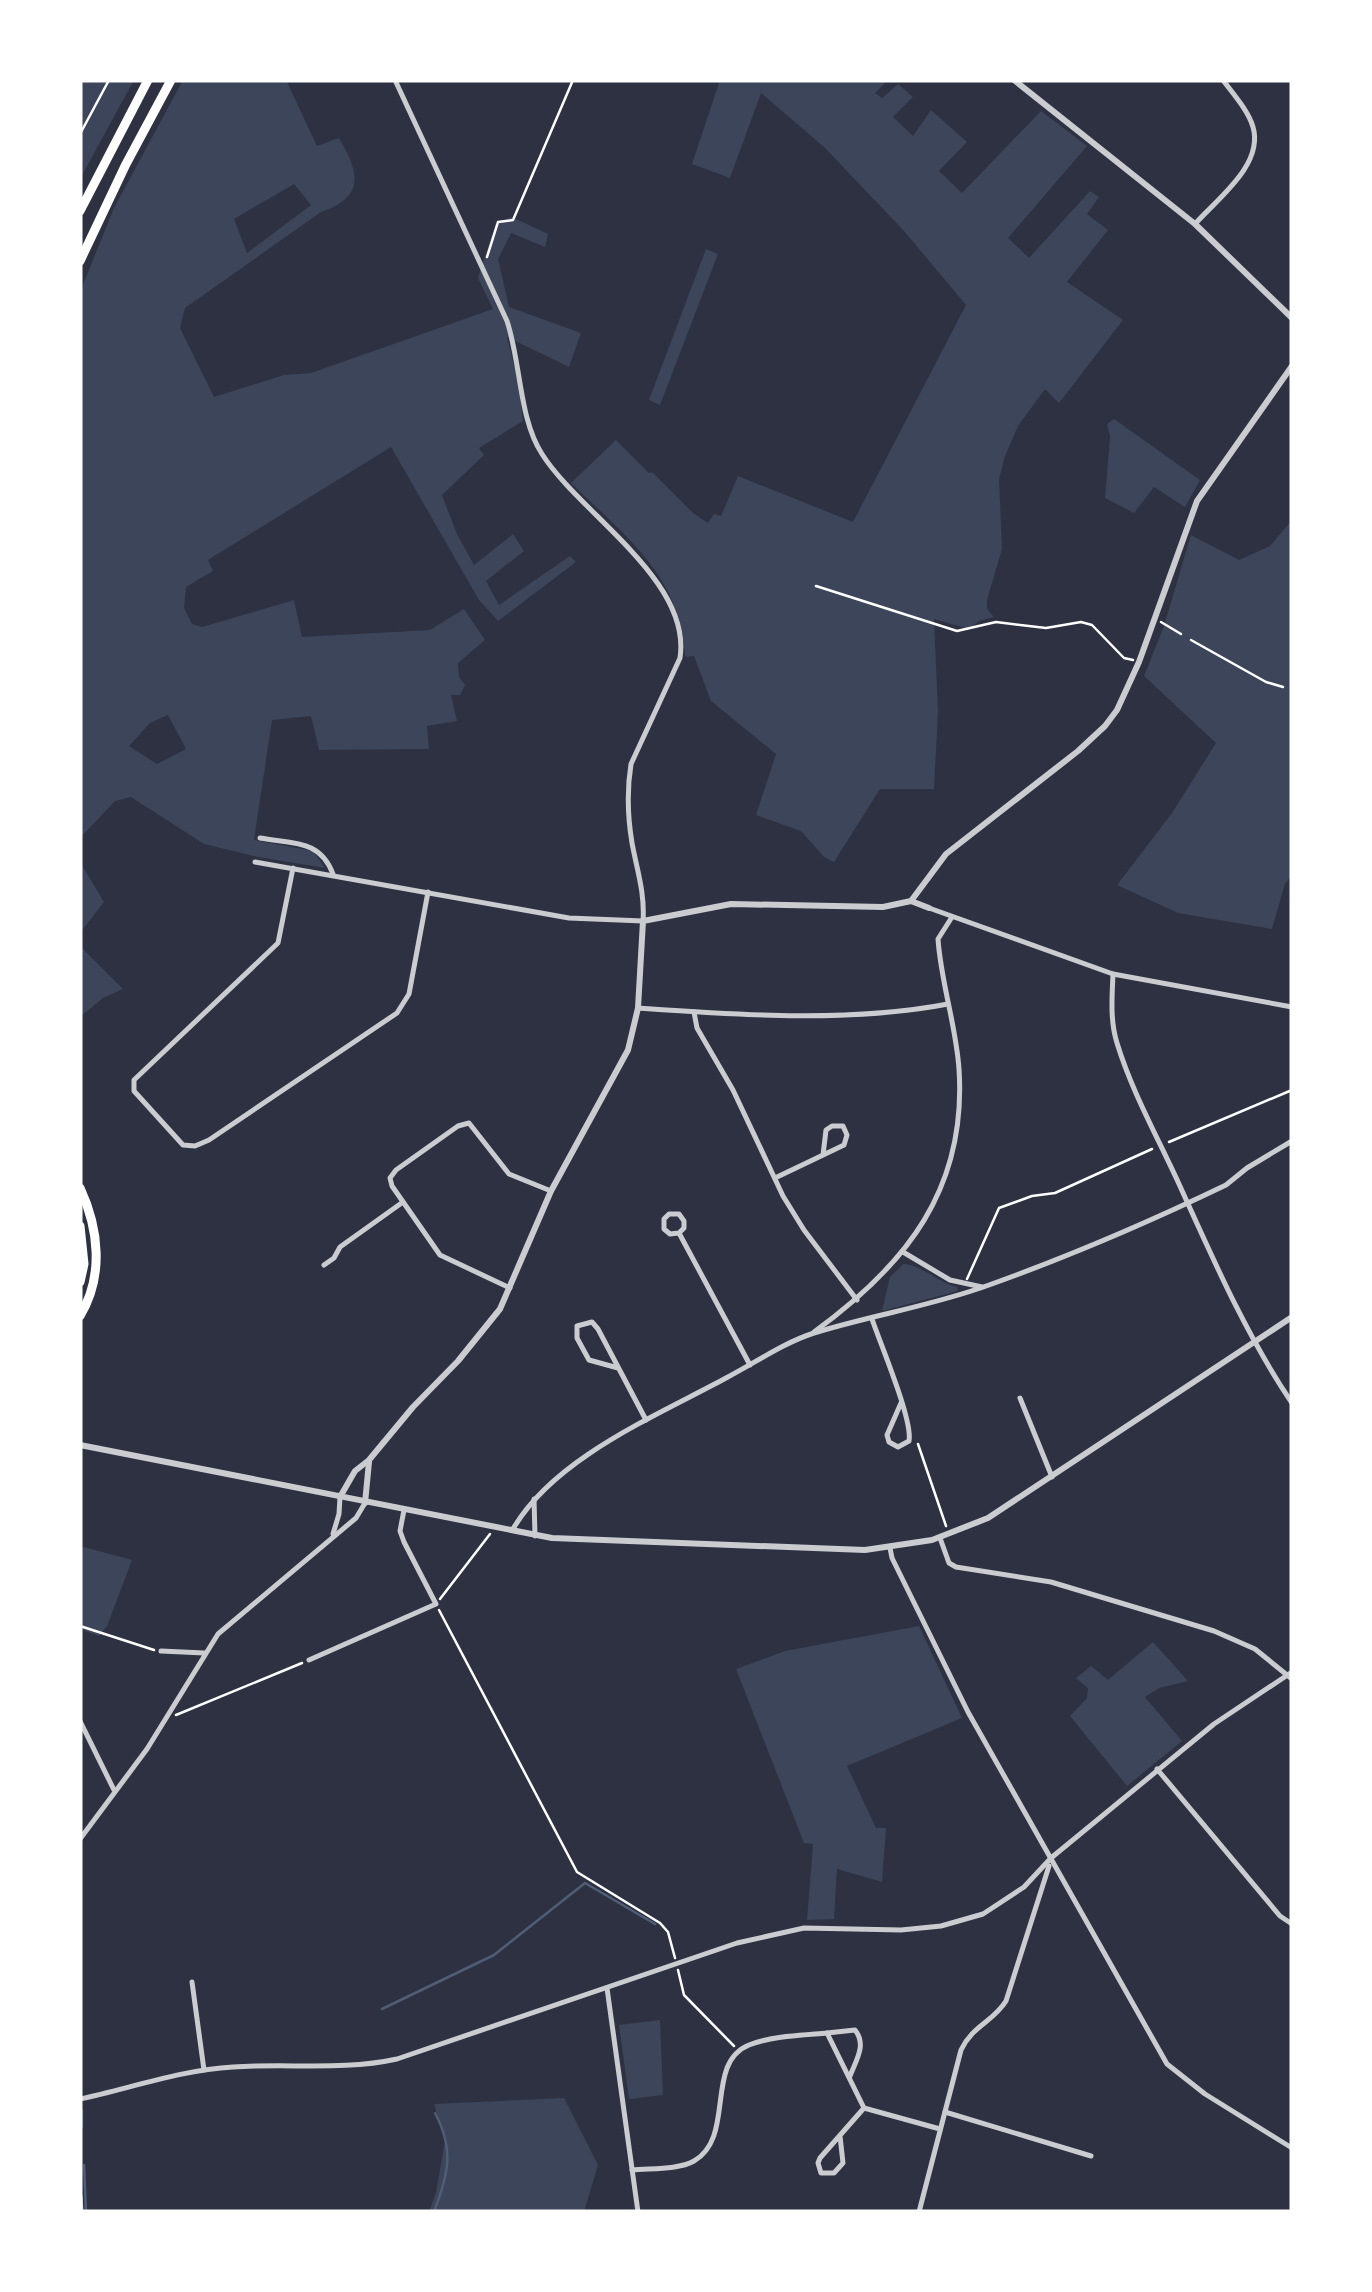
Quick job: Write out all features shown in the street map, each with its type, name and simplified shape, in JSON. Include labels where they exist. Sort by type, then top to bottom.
[{"type":"highway","points":[[80,211],[148,80]]},
{"type":"highway","points":[[80,261],[171,80]]},
{"type":"highway","points":[[80,1188],[93,1223],[97,1250],[92,1291],[80,1316]]},
{"type":"highway","points":[[80,1226],[84,1264],[80,1282]]},
{"type":"street","points":[[332,1537],[340,1498],[355,1471],[486,1328],[510,1288],[551,1192],[628,1050],[638,1008],[643,921],[643,885],[632,842],[629,774],[674,676],[681,642],[668,599],[657,580],[565,485],[531,435],[516,348],[395,80]]},
{"type":"street","points":[[1014,80],[1194,224],[1292,318]]},
{"type":"street","points":[[1194,224],[1248,163],[1255,146],[1250,120],[1223,80]]},
{"type":"street","points":[[911,900],[946,854],[1105,726],[1117,710],[1140,662],[1196,501],[1292,366]]},
{"type":"street","points":[[260,838],[316,849],[326,858],[332,874]]},
{"type":"street","points":[[254,862],[570,918],[643,921],[730,904],[883,907],[911,900],[1113,974],[1292,1006]]},
{"type":"street","points":[[293,868],[278,943],[134,1080],[134,1090],[183,1146],[209,1140],[397,1013],[409,994],[428,892]]},
{"type":"street","points":[[512,1532],[534,1499],[576,1465],[646,1420],[812,1334],[857,1300],[903,1252],[933,1204],[953,1145],[959,1067],[938,939],[952,917]]},
{"type":"street","points":[[1113,974],[1111,1003],[1116,1041],[1186,1203],[1254,1342],[1292,1404]]},
{"type":"street","points":[[638,1008],[887,1013],[948,1004]]},
{"type":"street","points":[[694,1012],[697,1028],[804,1230],[857,1300]]},
{"type":"street","points":[[510,1288],[447,1260],[403,1202],[390,1178],[458,1126],[469,1124],[508,1174],[551,1192]]},
{"type":"street","points":[[775,1178],[844,1145],[844,1126],[826,1130],[822,1155]]},
{"type":"street","points":[[812,1334],[985,1287],[1062,1258],[1226,1185],[1292,1141]]},
{"type":"street","points":[[324,1264],[334,1258],[340,1247],[403,1202]]},
{"type":"street","points":[[669,1214],[679,1214],[684,1221],[678,1234],[664,1229],[664,1219],[669,1214]]},
{"type":"street","points":[[678,1234],[750,1365]]},
{"type":"street","points":[[903,1252],[950,1280],[985,1287]]},
{"type":"street","points":[[80,1445],[535,1536],[790,1548],[890,1548],[944,1539],[988,1518],[1292,1317]]},
{"type":"street","points":[[872,1319],[901,1403],[911,1434],[898,1447],[889,1442],[889,1427],[901,1403]]},
{"type":"street","points":[[618,1368],[590,1360],[577,1338],[577,1326],[592,1322],[618,1368],[646,1420]]},
{"type":"street","points":[[1020,1398],[1052,1477]]},
{"type":"street","points":[[80,1840],[170,1713],[218,1634],[356,1518],[364,1503],[369,1460]]},
{"type":"street","points":[[534,1499],[535,1536]]},
{"type":"street","points":[[308,1660],[436,1604],[400,1531],[404,1510]]},
{"type":"street","points":[[80,2099],[204,2070],[254,2066],[343,2068],[380,2063],[422,2052],[737,1942],[790,1930],[900,1930],[959,1923],[983,1914],[1015,1894],[1051,1858],[1157,1769],[1214,1724],[1291,1676],[1255,1650],[1214,1632],[1051,1582],[956,1568],[950,1563],[944,1539]]},
{"type":"street","points":[[890,1548],[968,1712],[1167,2064],[1193,2086],[1292,2148]]},
{"type":"street","points":[[161,1651],[204,1653]]},
{"type":"street","points":[[80,1722],[114,1790]]},
{"type":"street","points":[[1157,1769],[1280,1916],[1292,1924]]},
{"type":"street","points":[[107,1776],[122,1779]]},
{"type":"street","points":[[919,2212],[966,2038],[996,2014],[1006,2000],[1051,1858]]},
{"type":"street","points":[[192,1982],[204,2070]]},
{"type":"street","points":[[607,1988],[638,2212]]},
{"type":"street","points":[[632,2170],[686,2164],[703,2153],[714,2136],[730,2063],[751,2044],[845,2028],[855,2030],[862,2046],[850,2076]]},
{"type":"street","points":[[827,2033],[864,2108]]},
{"type":"street","points":[[864,2108],[940,2129]]},
{"type":"street","points":[[840,2136],[843,2162],[834,2174],[822,2173],[820,2158],[864,2108]]},
{"type":"street","points":[[944,2112],[1091,2156]]},
{"type":"street","points":[[80,2196],[81,2212]]},
{"type":"path","points":[[80,134],[108,80]]},
{"type":"path","points":[[482,271],[498,222],[512,220],[573,80]]},
{"type":"path","points":[[816,586],[957,630],[996,622],[1046,628],[1080,622],[1092,625],[1124,658],[1140,662]]},
{"type":"path","points":[[1155,619],[1182,634]]},
{"type":"path","points":[[1191,640],[1266,682],[1283,687]]},
{"type":"path","points":[[965,1284],[999,1208],[1032,1196],[1055,1193],[1292,1090]]},
{"type":"path","points":[[911,1434],[922,1450],[944,1539]]},
{"type":"path","points":[[494,1529],[436,1604],[577,1872],[660,1923],[668,1932],[684,1996],[739,2051]]},
{"type":"path","points":[[80,1626],[137,1647],[161,1651]]},
{"type":"path","points":[[170,1713],[178,1715],[308,1660]]},
{"type":"shaded area","points":[[80,80],[134,80],[80,179]]},
{"type":"shaded area","points":[[183,80],[287,82],[317,146],[339,138],[354,172],[352,191],[346,199],[321,212],[185,308],[180,328],[214,397],[284,375],[311,373],[493,309],[478,278],[496,222],[512,217],[548,234],[545,247],[511,233],[498,259],[509,307],[581,333],[569,367],[507,337],[523,421],[479,448],[484,455],[442,495],[474,565],[513,534],[524,551],[486,581],[499,605],[570,556],[576,562],[498,621],[479,600],[391,447],[208,560],[213,571],[186,587],[184,608],[192,624],[202,627],[294,600],[302,637],[430,630],[464,609],[485,640],[458,663],[459,677],[465,685],[460,695],[451,695],[457,721],[427,726],[429,749],[319,750],[311,716],[272,720],[254,840],[313,851],[325,868],[204,844],[131,797],[115,801],[82,836],[80,862],[80,292],[114,208]],"holes":[[[294,184],[311,205],[247,253],[234,219]],[[168,715],[186,749],[157,764],[129,746],[150,723]]]},
{"type":"shaded area","points":[[720,80],[888,80],[875,93],[882,98],[898,84],[913,97],[893,117],[913,136],[931,110],[967,142],[939,171],[962,193],[1041,111],[1087,146],[1008,238],[1029,258],[1090,191],[1099,197],[1087,214],[1108,230],[1067,282],[1123,320],[1059,403],[1045,389],[1018,426],[999,479],[1002,549],[987,600],[987,609],[994,617],[969,629],[934,619],[938,712],[934,789],[880,789],[834,862],[824,857],[801,831],[756,815],[776,754],[711,701],[694,656],[685,657],[681,629],[662,580],[630,540],[571,483],[616,440],[708,523],[714,514],[721,516],[738,476],[853,522],[966,305],[904,231],[825,148],[761,93],[730,178],[692,164]]},
{"type":"shaded area","points":[[706,249],[718,254],[660,405],[649,400]]},
{"type":"shaded area","points":[[1114,419],[1200,480],[1185,507],[1154,487],[1134,513],[1105,498],[1110,436],[1107,424]]},
{"type":"shaded area","points":[[1292,520],[1292,875],[1285,884],[1272,929],[1178,913],[1117,885],[1172,813],[1216,743],[1144,676],[1164,626],[1191,535],[1239,560],[1270,546]]},
{"type":"shaded area","points":[[80,862],[104,902],[80,933]]},
{"type":"shaded area","points":[[80,946],[123,989],[103,998],[80,1017]]},
{"type":"shaded area","points":[[903,1264],[923,1270],[958,1291],[882,1311],[890,1277]]},
{"type":"shaded area","points":[[80,1546],[132,1560],[107,1626],[99,1636],[80,1629]]},
{"type":"shaded area","points":[[919,1626],[962,1718],[847,1766],[876,1828],[886,1828],[882,1882],[837,1869],[834,1919],[807,1920],[813,1844],[804,1843],[736,1669],[785,1651]]},
{"type":"shaded area","points":[[1153,1642],[1188,1681],[1159,1688],[1145,1697],[1182,1741],[1127,1786],[1070,1716],[1087,1698],[1088,1688],[1076,1678],[1091,1666],[1108,1680]]},
{"type":"shaded area","points":[[660,2020],[663,2095],[629,2099],[619,2025]]},
{"type":"shaded area","points":[[564,2098],[598,2165],[584,2212],[429,2212],[445,2141],[434,2104]]},
{"type":"waterway","points":[[382,2009],[494,1955],[585,1883],[655,1924]]},
{"type":"waterway","points":[[82,2110],[82,2127]]},
{"type":"waterway","points":[[434,2212],[447,2162],[445,2139],[435,2113]]},
{"type":"waterway","points":[[84,2165],[86,2212]]}]
